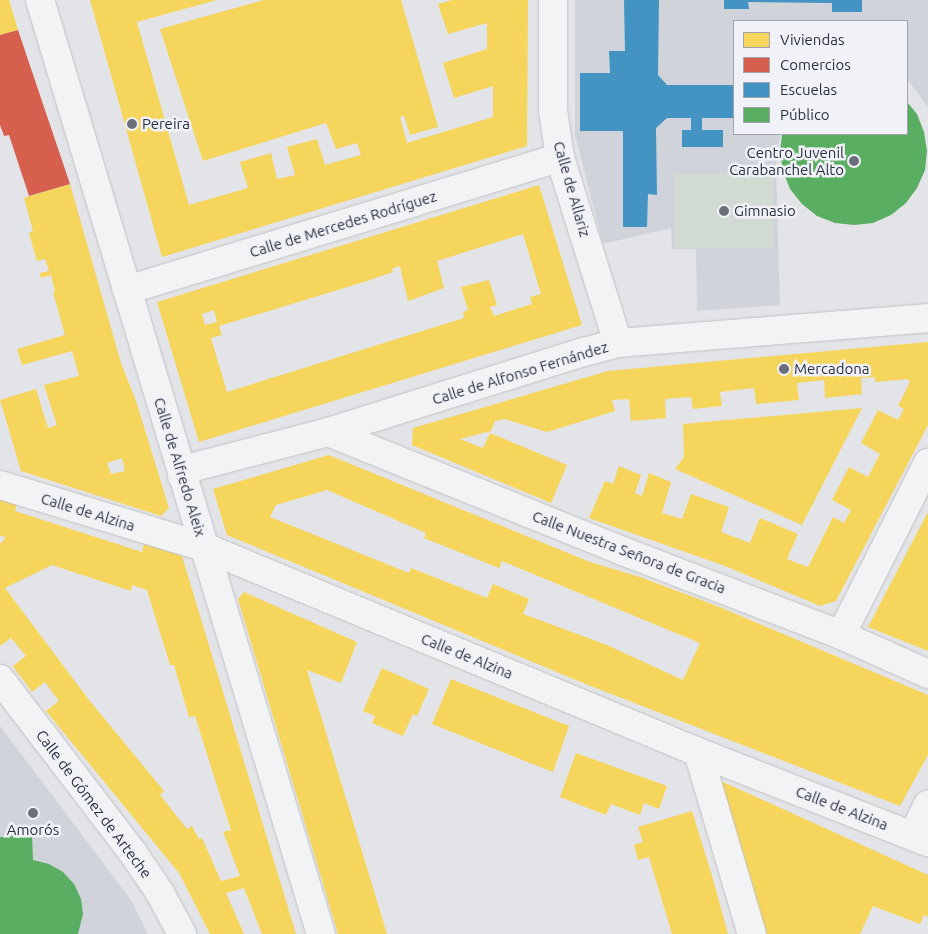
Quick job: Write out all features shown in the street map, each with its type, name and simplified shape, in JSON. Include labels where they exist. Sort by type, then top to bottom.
[{"type":"street","name":"Calle de Alfredo Aleix","points":[[40,0],[321,934]]},
{"type":"street","name":"Calle de Allariz","points":[[553,0],[553,110],[560,158],[618,344]]},
{"type":"street","name":"Calle de Mercedes Rodríguez","points":[[126,290],[560,158]]},
{"type":"street","name":"Calle de Alfonso Fernández","points":[[182,476],[194,467],[328,432],[584,352],[618,344],[928,318]]},
{"type":"street","name":"Calle Nuestra Señora de Gracia","points":[[328,432],[625,552],[841,635],[928,674]]},
{"type":"street","points":[[841,635],[928,464]]},
{"type":"street","name":"Calle de Alzina","points":[[1,484],[204,547],[698,752],[920,838]]},
{"type":"street","name":"Calle de Gómez de Arteche","points":[[0,679],[133,852],[160,893],[182,934]]},
{"type":"street","points":[[698,752],[752,934]]},
{"type":"street","points":[[920,838],[928,804]]},
{"type":"shaded area","points":[[575,0],[928,0],[928,107],[908,80],[908,20],[733,20],[733,135],[780,135],[776,165],[780,305],[697,311],[696,249],[672,249],[671,228],[603,244],[575,135]]},
{"type":"shaded area","name":"Gimnasio","points":[[674,174],[773,174],[773,248],[674,248]]},
{"type":"shaded area","name":"Amorós","points":[[0,726],[131,900],[148,934],[0,934]]},
{"type":"building: Viviendas","points":[[0,0],[9,0],[18,30],[0,35]]},
{"type":"building: Viviendas","points":[[90,0],[217,0],[137,22],[189,205],[248,188],[240,162],[271,153],[277,179],[295,175],[287,147],[317,139],[325,165],[361,155],[357,143],[336,149],[326,123],[203,161],[160,29],[264,0],[401,0],[438,127],[410,135],[404,116],[400,117],[407,143],[493,117],[493,86],[454,98],[443,63],[487,49],[487,23],[448,34],[438,4],[452,0],[528,0],[527,146],[162,257]]},
{"type":"building: Viviendas","points":[[70,184],[121,363],[136,401],[169,508],[161,516],[21,471],[0,400],[36,389],[48,428],[57,425],[44,385],[79,376],[72,351],[22,365],[17,349],[65,335],[53,292],[55,292],[51,275],[41,278],[40,273],[49,271],[45,259],[37,261],[29,233],[33,231],[24,198]],"holes":[[[122,458],[125,471],[111,474],[107,463]]]},
{"type":"building: Viviendas","points":[[539,185],[582,325],[199,442],[157,302]],"holes":[[[523,234],[541,294],[530,297],[532,304],[494,316],[490,307],[497,305],[489,280],[461,287],[468,310],[463,312],[464,318],[227,392],[211,338],[222,335],[219,326],[364,282],[393,272],[392,269],[400,266],[408,301],[444,288],[437,261]],[[214,310],[217,322],[205,325],[202,314]]]},
{"type":"building: Viviendas","points":[[928,342],[928,425],[836,601],[820,606],[725,566],[589,518],[605,481],[613,484],[619,466],[641,475],[635,493],[642,496],[649,473],[671,482],[662,513],[682,519],[691,494],[729,507],[721,532],[750,543],[760,518],[798,534],[787,559],[808,567],[833,517],[844,523],[851,510],[832,500],[849,467],[868,477],[880,454],[861,443],[878,410],[898,420],[904,409],[898,406],[910,382],[908,379],[875,382],[875,377],[861,378],[862,394],[825,398],[824,380],[797,383],[799,400],[756,404],[754,388],[720,392],[722,406],[693,409],[691,397],[665,399],[666,418],[631,421],[629,399],[612,400],[615,411],[547,432],[505,419],[495,421],[491,431],[460,439],[483,448],[490,433],[567,465],[551,503],[412,445],[413,428],[608,371]]},
{"type":"building: Viviendas","points":[[862,408],[802,525],[675,469],[684,457],[683,424]]},
{"type":"building: Viviendas","points":[[329,455],[590,562],[640,577],[717,606],[928,695],[928,755],[900,806],[588,685],[227,535],[213,489]],"holes":[[[327,490],[426,533],[424,538],[499,568],[502,561],[700,643],[683,680],[607,645],[523,614],[529,599],[493,584],[487,598],[411,568],[409,573],[270,517],[276,505]]]},
{"type":"building: Viviendas","points":[[0,498],[17,503],[15,511],[142,552],[144,544],[182,556],[296,934],[262,934],[244,888],[226,893],[244,934],[210,934],[179,873],[46,711],[59,701],[45,682],[32,692],[13,666],[26,656],[11,638],[0,646],[0,544],[6,537],[0,536]],"holes":[[[52,565],[131,591],[132,585],[147,590],[170,665],[174,665],[189,717],[195,716],[231,830],[223,832],[240,876],[221,881],[202,838],[199,839],[192,826],[187,829],[160,795],[164,791],[89,700],[5,588]]]},
{"type":"building: Viviendas","points":[[928,512],[928,651],[868,627]]},
{"type":"building: Viviendas","points":[[244,592],[357,642],[341,683],[307,670],[387,934],[338,934],[238,599]]},
{"type":"building: Viviendas","points":[[382,668],[429,689],[417,716],[413,714],[403,736],[372,723],[375,716],[363,711]]},
{"type":"building: Viviendas","points":[[451,679],[569,726],[553,772],[432,724]]},
{"type":"building: Viviendas","points":[[576,753],[667,786],[659,809],[644,803],[640,815],[611,804],[606,815],[560,797]]},
{"type":"building: Viviendas","points":[[721,781],[928,875],[928,917],[924,915],[920,924],[873,906],[860,934],[760,934]]},
{"type":"building: Viviendas","points":[[692,811],[728,934],[672,934],[649,857],[638,860],[634,845],[643,842],[638,827]]},
{"type":"building: Comercios","points":[[18,30],[70,184],[29,196],[9,135],[4,136],[0,125],[0,35]]},
{"type":"building: Escuelas","points":[[624,0],[659,0],[658,75],[667,85],[733,85],[733,118],[702,118],[702,130],[723,130],[723,147],[682,147],[682,130],[691,130],[691,118],[667,118],[656,128],[657,195],[648,194],[647,227],[623,227],[623,131],[580,131],[580,73],[610,73],[609,51],[625,51]]},
{"type":"building: Escuelas","points":[[724,0],[862,0],[862,12],[832,12],[832,3],[748,2],[749,9],[724,9]]},
{"type":"building: Público","name":"Centro Juvenil Carabanchel Alto","points":[[908,103],[917,114],[924,132],[927,151],[925,170],[917,188],[906,203],[891,215],[873,223],[854,225],[835,223],[817,216],[802,204],[790,189],[783,171],[780,152],[782,135],[908,135]]},
{"type":"building: Público","points":[[32,834],[33,860],[49,864],[63,872],[74,884],[81,899],[83,914],[78,934],[0,934],[0,837]]},
{"type":"place","name":"Pereira","points":[[132,124]]},
{"type":"place","name":"Centro Juvenil Carabanchel Alto","points":[[854,161]]},
{"type":"place","name":"Gimnasio","points":[[724,211]]},
{"type":"place","name":"Mercadona","points":[[784,369]]},
{"type":"place","name":"Amorós","points":[[33,813]]}]
